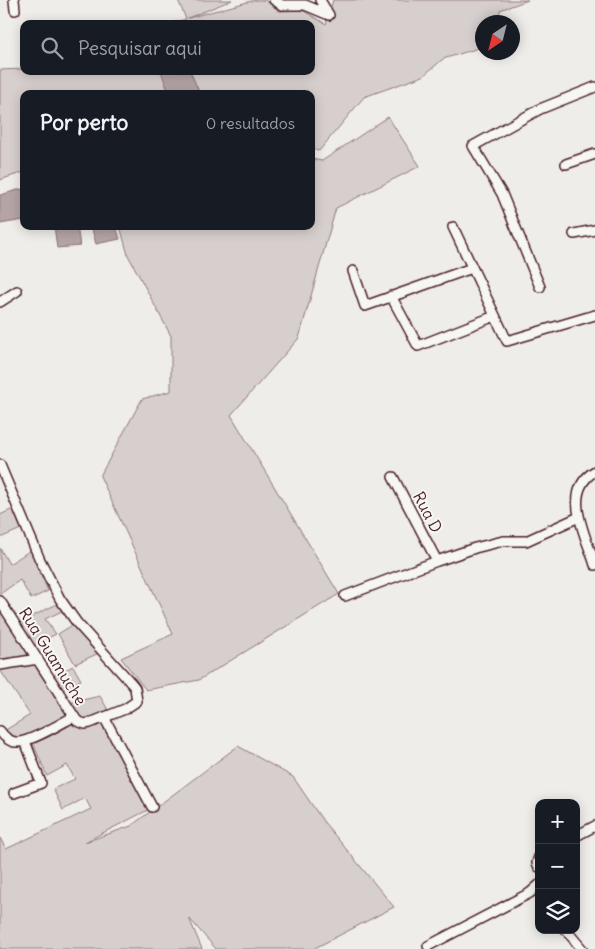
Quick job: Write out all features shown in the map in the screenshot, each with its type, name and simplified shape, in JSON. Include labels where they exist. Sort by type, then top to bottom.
[{"type":"street","points":[[14,0],[14,10]]},
{"type":"street","points":[[274,0],[282,5],[305,6],[329,15],[320,0]]},
{"type":"street","points":[[540,286],[502,194],[473,146],[540,109],[595,88]]},
{"type":"street","points":[[566,164],[595,154]]},
{"type":"street","points":[[453,226],[507,341],[595,315]]},
{"type":"street","points":[[574,234],[595,230]]},
{"type":"street","points":[[353,271],[365,306],[472,268]]},
{"type":"street","points":[[0,302],[16,291]]},
{"type":"street","points":[[391,296],[418,346],[495,316]]},
{"type":"street","name":"Rua Guamuche","points":[[0,465],[40,560],[60,599],[77,623],[132,684],[135,688],[137,701],[126,709],[85,724],[77,721],[73,718],[38,659],[0,602]]},
{"type":"street","points":[[595,471],[582,484],[577,497],[579,517],[595,565]]},
{"type":"street","name":"Rua D","points":[[393,477],[438,560]]},
{"type":"street","points":[[345,596],[438,560],[503,541],[526,541],[579,517]]},
{"type":"street","points":[[0,665],[38,659]]},
{"type":"street","points":[[104,717],[152,807]]},
{"type":"street","points":[[0,731],[7,739],[12,741],[25,741],[73,718]]},
{"type":"street","points":[[14,793],[41,783],[25,741]]},
{"type":"street","points":[[580,834],[595,826]]},
{"type":"street","points":[[428,946],[535,889]]},
{"type":"street","points":[[569,934],[582,949]]},
{"type":"shaded area","points":[[178,0],[232,0],[188,18],[255,0],[265,0],[279,11],[302,10],[326,24],[333,0],[528,0],[500,10],[500,15],[475,15],[475,49],[443,59],[423,76],[364,97],[319,151],[315,150],[315,90],[20,90],[20,173],[0,180],[0,70],[20,69],[20,75],[315,75],[315,20],[182,20],[186,19]]},
{"type":"shaded area","points":[[162,75],[192,75],[198,90],[168,90]]},
{"type":"shaded area","points":[[388,117],[420,166],[336,208],[299,338],[231,415],[339,594],[199,680],[146,690],[121,658],[173,634],[100,476],[142,399],[171,391],[171,336],[128,255],[121,230],[315,230],[315,160],[322,161]]},
{"type":"shaded area","points":[[20,189],[20,221],[0,224],[0,195]]},
{"type":"shaded area","points":[[55,230],[78,230],[80,246],[57,248]]},
{"type":"shaded area","points":[[92,230],[117,230],[120,239],[96,244]]},
{"type":"shaded area","points":[[13,509],[21,529],[0,538],[0,515]]},
{"type":"shaded area","points":[[0,548],[9,564],[31,550],[48,591],[31,599],[20,580],[0,594]]},
{"type":"shaded area","points":[[57,604],[62,611],[45,619],[56,634],[33,646],[19,623]]},
{"type":"shaded area","points":[[0,607],[29,656],[0,659]]},
{"type":"shaded area","points":[[74,624],[99,653],[75,664],[58,634]]},
{"type":"shaded area","points":[[34,664],[68,717],[19,738],[4,731],[30,715],[0,670]]},
{"type":"shaded area","points":[[73,666],[81,680],[61,691],[53,676]]},
{"type":"shaded area","points":[[100,696],[108,710],[89,721],[79,718],[69,703]]},
{"type":"shaded area","points":[[101,722],[148,810],[85,842],[131,826],[238,746],[293,777],[323,821],[394,907],[313,949],[216,949],[189,918],[202,949],[0,949],[0,838],[6,849],[91,809],[85,798],[63,810],[53,789],[75,779],[67,765],[47,776],[33,743],[72,723],[84,729]]}]
